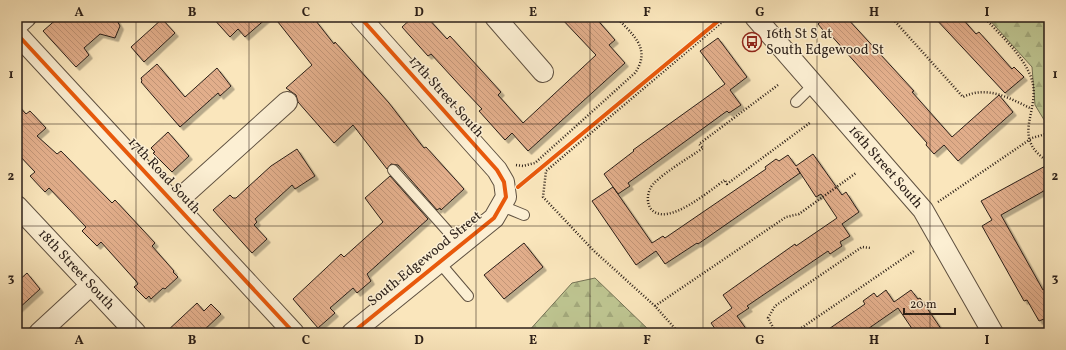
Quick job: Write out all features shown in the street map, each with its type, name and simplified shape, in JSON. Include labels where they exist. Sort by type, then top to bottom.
[{"type":"street","points":[[17,25],[26,17]]},
{"type":"street","name":"17th Street South","points":[[360,17],[498,170],[509,197]]},
{"type":"street","points":[[495,17],[543,72]]},
{"type":"street","name":"16th Street South","points":[[755,17],[923,210],[993,333]]},
{"type":"street","name":"17th Road South","points":[[17,34],[294,333]]},
{"type":"street","points":[[175,203],[287,102]]},
{"type":"street","name":"South Edgewood Street","points":[[352,333],[494,218],[509,197]]},
{"type":"street","name":"18th Street South","points":[[17,206],[136,333]]},
{"type":"street","points":[[39,333],[91,285]]},
{"type":"lane","points":[[796,102],[814,84]]},
{"type":"lane","points":[[393,170],[460,245]]},
{"type":"lane","points":[[509,197],[524,215]]},
{"type":"lane","points":[[439,262],[468,296]]},
{"type":"path","points":[[509,165],[523,166],[535,163],[635,73],[641,64],[642,53],[638,41],[616,17]]},
{"type":"path","points":[[509,197],[722,17]]},
{"type":"path","points":[[679,333],[655,306],[594,251],[543,197],[546,171],[728,17]]},
{"type":"path","points":[[891,17],[963,97],[974,92],[989,92],[1004,96],[1030,108]]},
{"type":"path","points":[[984,17],[1026,65],[1032,79],[1033,96],[1028,128],[1029,140],[1040,156],[1049,162]]},
{"type":"path","points":[[778,85],[699,144],[703,148],[659,179],[650,188],[647,197],[650,208],[657,214],[668,215],[678,212],[725,180],[727,184],[811,122]]},
{"type":"path","points":[[923,210],[947,198],[1029,140],[1049,133]]},
{"type":"path","points":[[655,306],[786,217],[799,214],[856,173]]},
{"type":"path","points":[[1049,196],[1045,204],[1047,226],[1045,233],[1049,240]]},
{"type":"path","points":[[780,333],[775,331],[768,318],[775,306],[862,247],[871,248]]},
{"type":"path","points":[[794,333],[914,251]]},
{"type":"green space","points":[[987,17],[1049,17],[1049,128],[1035,105],[1032,67]]},
{"type":"green space","points":[[595,278],[652,333],[527,333],[572,283]]},
{"type":"building","points":[[59,17],[115,17],[120,26],[115,38],[100,34],[84,48],[89,55],[76,67],[43,31]]},
{"type":"building","points":[[212,17],[268,17],[245,37],[238,29],[230,37]]},
{"type":"building","points":[[274,17],[309,17],[313,22],[316,21],[334,44],[335,42],[389,103],[424,148],[426,147],[464,189],[441,210],[440,208],[437,210],[398,165],[391,164],[387,169],[353,125],[334,143],[298,102],[296,95],[286,88],[312,65]]},
{"type":"building","points":[[413,17],[427,17],[447,39],[450,36],[501,92],[498,95],[523,123],[596,55],[560,17],[595,17],[615,40],[609,45],[625,63],[528,151],[512,133],[505,140],[479,111],[482,109],[431,54],[428,56],[402,27]]},
{"type":"building","points":[[826,17],[846,17],[914,91],[912,92],[952,137],[999,95],[1013,112],[958,161],[944,145],[934,154],[926,145],[927,143],[829,33],[827,35],[818,24]]},
{"type":"building","points":[[934,17],[961,17],[976,34],[979,32],[1012,69],[1014,67],[1024,77],[1005,93]]},
{"type":"building","points":[[162,19],[175,33],[144,62],[131,47]]},
{"type":"building","points":[[718,38],[747,77],[730,90],[741,105],[729,113],[727,111],[628,183],[630,186],[618,194],[604,174],[634,151],[633,150],[725,84],[700,51]]},
{"type":"building","points":[[157,64],[185,97],[217,68],[231,86],[220,96],[218,93],[180,127],[141,82],[141,78]]},
{"type":"building","points":[[17,104],[26,114],[30,111],[46,128],[37,136],[57,154],[61,151],[112,203],[115,200],[155,243],[152,246],[178,277],[165,289],[163,288],[151,299],[149,296],[146,299],[134,287],[138,284],[136,281],[101,242],[97,246],[82,231],[86,227],[49,188],[45,192],[30,176],[35,172],[17,153]]},
{"type":"building","points":[[168,132],[189,156],[172,172],[153,153],[155,152],[151,148]]},
{"type":"building","points":[[297,149],[315,176],[295,189],[292,185],[255,219],[257,222],[254,225],[267,239],[252,253],[213,210],[230,195],[233,198],[236,198],[271,166]]},
{"type":"building","points":[[813,154],[842,195],[846,192],[859,212],[842,224],[850,236],[840,242],[842,246],[830,254],[828,251],[747,306],[749,308],[737,316],[749,333],[718,333],[711,323],[732,308],[723,295],[795,244],[796,246],[837,218],[821,194],[816,197],[797,168],[800,173],[698,244],[697,243],[665,264],[656,251],[636,265],[592,201],[613,187],[652,243],[663,236],[665,238],[766,169],[765,167],[776,159],[779,161],[788,155],[796,166]]},
{"type":"building","points":[[1049,164],[1049,188],[1001,215],[1043,290],[1049,286],[1049,317],[1039,321],[1027,300],[1024,301],[982,226],[992,220],[981,201]]},
{"type":"building","points":[[390,176],[428,219],[367,274],[371,281],[357,293],[353,288],[330,308],[335,313],[318,328],[293,299],[341,254],[344,257],[383,222],[365,198]]},
{"type":"building","points":[[524,243],[543,267],[504,299],[484,275]]},
{"type":"building","points":[[27,273],[40,289],[17,310],[17,282]]},
{"type":"building","points":[[886,290],[894,302],[911,290],[918,299],[920,298],[944,333],[915,333],[898,308],[862,333],[823,333],[865,304],[863,301],[874,293],[877,297]]},
{"type":"building","points":[[197,303],[204,311],[211,304],[221,314],[201,333],[165,333]]},
{"type":"cycle path","points":[[352,333],[494,218],[506,197],[504,182],[497,170],[360,17]]},
{"type":"cycle path","points":[[518,187],[723,17]]},
{"type":"cycle path","points":[[17,34],[294,333]]},
{"type":"place","name":"16th St S at South Edgewood St","points":[[752,42]]}]
